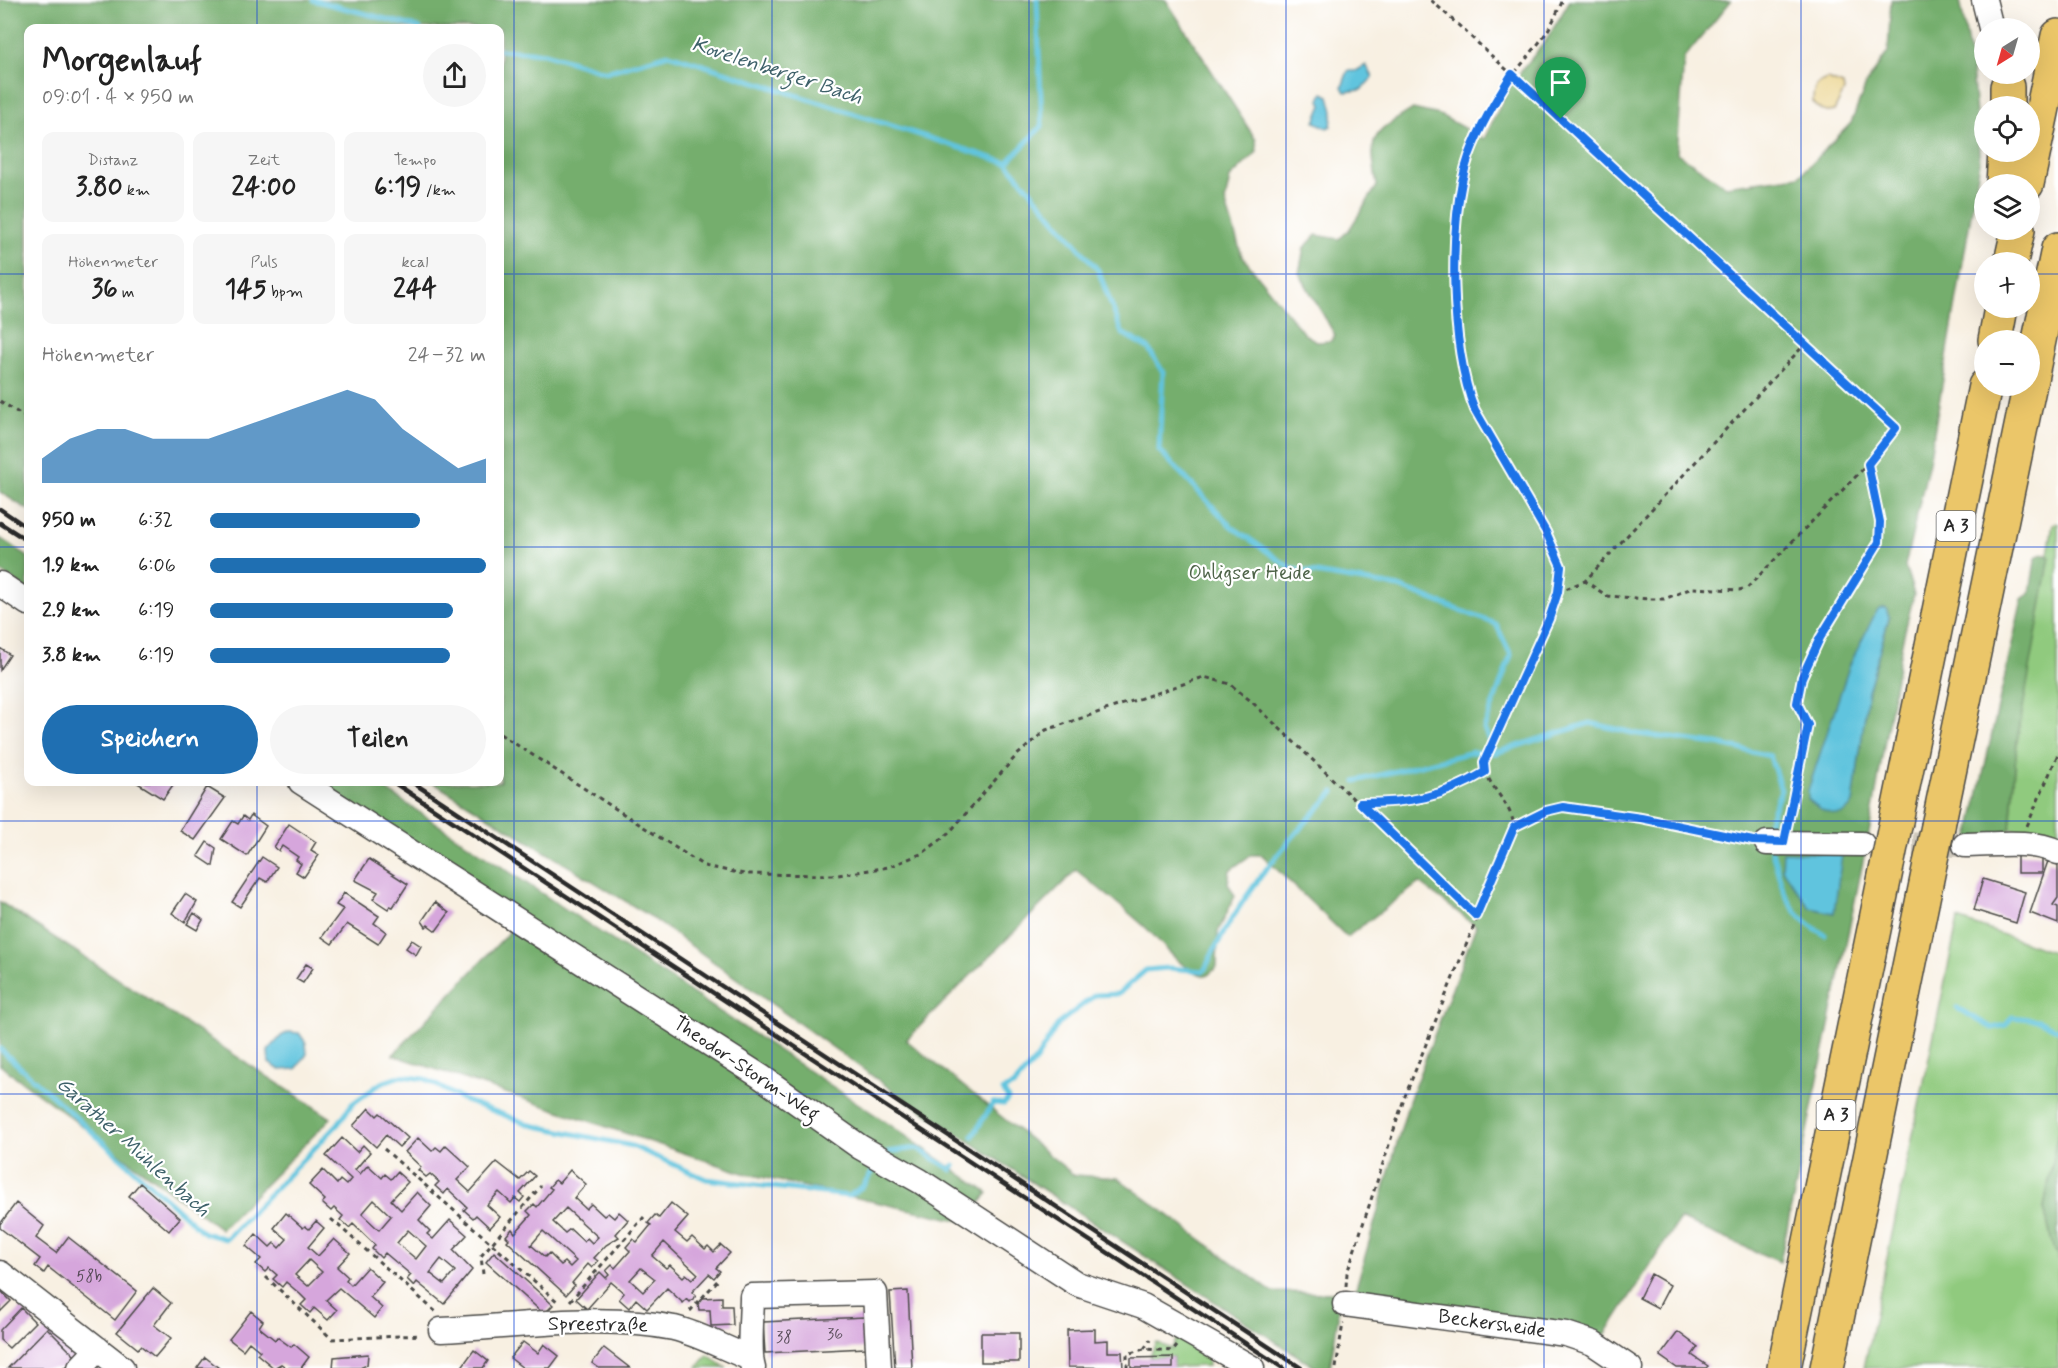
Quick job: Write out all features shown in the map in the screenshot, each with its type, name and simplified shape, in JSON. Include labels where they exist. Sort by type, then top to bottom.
[{"type":"highway","points":[[2029,174],[2058,36]]},
{"type":"highway","name":"A 3","points":[[1827,1368],[2058,249]]},
{"type":"highway","points":[[2002,521],[2030,427],[2058,359]]},
{"type":"highway","name":"A 3","points":[[1784,1368],[1875,852],[1896,821],[1983,396]]},
{"type":"street","points":[[1984,0],[1988,18]]},
{"type":"street","points":[[0,584],[24,600]]},
{"type":"street","name":"Theodor-Storm-Weg","points":[[307,786],[759,1076],[860,1147],[920,1181],[1077,1284],[1143,1306],[1189,1341],[1252,1368]]},
{"type":"street","points":[[1776,842],[1875,852]]},
{"type":"street","points":[[1965,845],[2019,844],[2049,848],[2058,852]]},
{"type":"street","points":[[0,1273],[122,1368]]},
{"type":"street","points":[[752,1363],[752,1296],[875,1293],[879,1368]]},
{"type":"street","name":"Beckersheide","points":[[1345,1304],[1566,1334],[1593,1342],[1630,1368]]},
{"type":"street","name":"Spreestraße","points":[[441,1323],[645,1324],[675,1328],[752,1363]]},
{"type":"street","points":[[80,1368],[98,1349]]},
{"type":"path","points":[[1431,0],[1896,428],[1868,464],[1747,588],[1692,588],[1664,598],[1649,599],[1607,596],[1585,582]]},
{"type":"path","points":[[1347,1273],[1405,1096],[1514,827],[1511,812],[1485,772],[1484,762],[1549,619],[1558,592],[1561,566],[1546,532],[1475,410],[1467,392],[1461,359],[1455,246],[1461,191],[1468,157],[1486,114],[1512,74],[1545,34],[1563,0]]},
{"type":"path","points":[[1558,592],[1585,582],[1806,344]]},
{"type":"path","points":[[0,401],[24,416]]},
{"type":"path","points":[[1514,827],[1546,811],[1563,807],[1776,842],[1808,725],[1797,703],[1802,677],[1820,638],[1879,542],[1880,522],[1868,464]]},
{"type":"path","points":[[504,737],[680,853],[704,866],[744,874],[838,874],[890,867],[923,853],[948,834],[1016,756],[1046,730],[1204,677],[1230,684],[1252,702],[1476,916]]},
{"type":"path","points":[[2019,844],[2058,754]]},
{"type":"path","points":[[1360,803],[1391,803],[1430,798],[1466,784],[1485,772]]},
{"type":"path","points":[[384,1149],[564,1307],[644,1217]]},
{"type":"path","points":[[483,1274],[481,1256],[541,1186]]},
{"type":"path","points":[[266,1277],[332,1339],[417,1336],[441,1323],[331,1219]]},
{"type":"path","points":[[675,1328],[719,1280]]},
{"type":"path","points":[[1336,1368],[1341,1349],[1345,1304]]},
{"type":"path","points":[[1144,1349],[1150,1340]]},
{"type":"path","points":[[1127,1368],[1127,1354],[1144,1349],[1173,1351],[1189,1341]]},
{"type":"green space","name":"Ohligser Heide","points":[[0,0],[1166,0],[1256,140],[1257,152],[1230,178],[1225,201],[1242,256],[1304,334],[1318,342],[1331,341],[1335,335],[1299,273],[1304,248],[1316,235],[1339,239],[1349,230],[1377,186],[1373,146],[1380,132],[1413,109],[1440,115],[1484,139],[1511,84],[1547,39],[1570,0],[1731,1],[1684,58],[1677,153],[1726,186],[1799,176],[1851,123],[1867,82],[1888,52],[1891,0],[1960,0],[1972,68],[1974,162],[1980,162],[1978,174],[1974,174],[1974,197],[1929,462],[1905,566],[1914,594],[1902,643],[1869,833],[1780,1262],[1680,1219],[1605,1335],[1354,1295],[1409,1101],[1476,926],[1419,883],[1347,937],[1262,855],[1251,855],[1230,870],[1228,883],[1235,896],[1218,932],[1217,967],[1207,976],[1181,963],[1137,920],[1076,870],[906,1040],[1074,1175],[1118,1178],[1272,1292],[1337,1293],[1338,1318],[1330,1368],[1316,1368],[903,1098],[648,915],[438,786],[504,786],[504,24],[24,24],[24,507],[0,492]],"holes":[[[1876,612],[1889,618],[1868,692],[1853,803]]]},
{"type":"green space","points":[[2058,523],[2058,841],[2044,833],[2010,829],[2017,741],[2053,524]]},
{"type":"green space","points":[[0,538],[24,554],[24,587],[0,571]]},
{"type":"green space","points":[[2043,554],[2050,557],[2017,741],[2010,829],[2004,838],[1969,837],[2022,599],[2030,593],[2035,561],[2037,556]]},
{"type":"green space","points":[[323,786],[380,786],[883,1120],[988,1193],[966,1222],[743,1173],[393,1055],[510,931],[519,916]]},
{"type":"green space","points":[[0,902],[331,1118],[221,1229],[0,1065]]},
{"type":"green space","points":[[1958,919],[2058,954],[2058,1131],[2044,1208],[2054,1251],[2058,1255],[2058,1368],[1864,1368]]},
{"type":"green space","points":[[2058,1131],[2058,1255],[2054,1251],[2044,1208]]},
{"type":"green space","points":[[1179,1335],[1208,1352],[1208,1366],[1173,1367],[1173,1357],[1149,1358],[1156,1342],[1171,1349]]},
{"type":"green space","points":[[708,1355],[726,1368],[697,1368]]},
{"type":"sand","points":[[1827,79],[1843,85],[1844,91],[1834,111],[1825,112],[1813,102],[1816,88]]},
{"type":"water","points":[[1366,65],[1373,77],[1361,90],[1345,92],[1342,87],[1348,71],[1356,71]]},
{"type":"water","points":[[1323,93],[1329,96],[1333,111],[1331,126],[1327,128],[1315,122],[1322,105],[1320,100]]},
{"type":"water","points":[[1881,608],[1886,608],[1889,618],[1868,692],[1853,803],[1843,813],[1831,813],[1819,808],[1808,799],[1808,790],[1850,664],[1876,612]]},
{"type":"water","points":[[1783,852],[1842,854],[1834,913],[1810,908],[1782,869]]},
{"type":"water","points":[[289,1032],[299,1033],[306,1043],[307,1054],[296,1069],[280,1070],[269,1063],[268,1051],[281,1036]]},
{"type":"building","points":[[0,648],[10,655],[0,670]]},
{"type":"building","points":[[142,786],[172,786],[163,799]]},
{"type":"building","points":[[207,787],[225,798],[195,840],[180,831]]},
{"type":"building","points":[[251,815],[266,826],[247,856],[221,839],[233,821],[238,824],[243,816],[248,820]]},
{"type":"building","points":[[289,824],[316,842],[311,850],[319,855],[304,877],[296,872],[301,864],[296,860],[298,857],[282,846],[279,851],[274,847]]},
{"type":"building","points":[[207,842],[216,848],[213,866],[198,856]]},
{"type":"building","points":[[2017,854],[2042,855],[2042,873],[2017,873]]},
{"type":"building","points":[[262,857],[277,867],[267,882],[260,878],[240,907],[232,902]]},
{"type":"building","points":[[369,859],[408,884],[393,907],[390,906],[388,909],[373,899],[378,892],[355,880]]},
{"type":"building","points":[[2048,861],[2058,865],[2058,898],[2053,905],[2058,907],[2058,924],[2030,913]]},
{"type":"building","points":[[1983,879],[2025,892],[2016,923],[1974,910]]},
{"type":"building","points":[[344,893],[379,916],[374,923],[386,932],[378,944],[347,924],[332,944],[322,937],[343,909],[336,905]]},
{"type":"building","points":[[185,894],[197,902],[185,922],[172,913]]},
{"type":"building","points":[[435,902],[449,913],[436,931],[428,925],[426,927],[422,921]]},
{"type":"building","points":[[194,913],[203,920],[197,930],[187,924]]},
{"type":"building","points":[[412,940],[421,946],[416,955],[406,948]]},
{"type":"building","points":[[306,964],[313,968],[303,983],[296,979]]},
{"type":"building","points":[[369,1108],[377,1116],[380,1113],[408,1138],[399,1147],[386,1135],[376,1147],[353,1126]]},
{"type":"building","points":[[342,1138],[357,1152],[363,1145],[370,1152],[355,1170],[360,1174],[368,1165],[382,1178],[385,1174],[391,1179],[397,1172],[408,1182],[391,1200],[401,1210],[417,1192],[431,1206],[419,1220],[430,1231],[427,1234],[433,1239],[450,1220],[467,1235],[453,1250],[472,1270],[444,1304],[417,1282],[414,1286],[407,1279],[411,1275],[385,1253],[381,1258],[372,1249],[375,1245],[353,1224],[349,1228],[340,1220],[343,1216],[334,1208],[331,1211],[322,1203],[325,1200],[309,1185],[323,1170],[337,1184],[340,1180],[346,1185],[351,1179],[326,1156]],"holes":[[[374,1200],[391,1216],[379,1230],[362,1214]],[[408,1230],[426,1246],[416,1259],[397,1243]],[[441,1259],[455,1271],[444,1284],[430,1273]]]},
{"type":"building","points":[[418,1138],[432,1151],[436,1147],[441,1151],[446,1145],[470,1167],[457,1180],[470,1192],[497,1162],[520,1180],[529,1171],[535,1176],[520,1193],[524,1197],[520,1202],[515,1198],[511,1203],[499,1192],[487,1205],[500,1217],[490,1228],[476,1215],[473,1218],[464,1210],[467,1207],[448,1189],[444,1194],[435,1186],[439,1182],[430,1174],[426,1177],[418,1170],[421,1167],[405,1152]]},
{"type":"building","points":[[570,1170],[586,1184],[574,1198],[586,1209],[591,1204],[604,1216],[608,1213],[614,1218],[619,1212],[628,1220],[616,1234],[619,1237],[606,1245],[594,1258],[598,1261],[592,1268],[588,1264],[572,1283],[575,1285],[566,1295],[507,1241],[509,1239],[506,1236],[512,1229],[515,1233],[531,1215],[527,1211],[534,1204],[537,1207],[552,1189],[549,1187],[555,1180],[559,1183]],"holes":[[[566,1208],[598,1237],[592,1243],[587,1238],[584,1242],[570,1229],[565,1233],[553,1222]],[[543,1231],[576,1261],[570,1267],[565,1262],[561,1265],[549,1253],[545,1257],[531,1245]]]},
{"type":"building","points":[[140,1183],[180,1218],[169,1231],[129,1196]]},
{"type":"building","points":[[16,1203],[44,1226],[36,1238],[56,1253],[68,1237],[137,1291],[115,1320],[48,1267],[44,1273],[35,1266],[40,1259],[0,1228],[0,1224]]},
{"type":"building","points":[[671,1203],[688,1217],[675,1232],[687,1242],[692,1237],[705,1249],[708,1246],[714,1252],[721,1245],[730,1253],[716,1268],[720,1271],[714,1278],[709,1274],[692,1292],[696,1296],[690,1302],[687,1299],[683,1303],[667,1288],[647,1309],[636,1299],[629,1308],[619,1299],[624,1293],[611,1282],[587,1309],[576,1299],[600,1272],[606,1278],[609,1275],[606,1271],[612,1265],[615,1268],[630,1251],[626,1247],[633,1239],[637,1242],[651,1225],[648,1223],[655,1215],[659,1218]],"holes":[[[664,1242],[698,1274],[692,1279],[686,1274],[683,1277],[670,1265],[666,1268],[652,1256]],[[641,1268],[655,1279],[643,1292],[630,1280]]]},
{"type":"building","points":[[286,1213],[303,1228],[305,1226],[309,1229],[316,1221],[324,1228],[308,1247],[318,1256],[334,1239],[350,1253],[337,1267],[348,1277],[346,1280],[351,1285],[367,1267],[383,1282],[370,1297],[382,1308],[374,1318],[339,1288],[326,1300],[337,1310],[328,1320],[314,1308],[310,1313],[301,1305],[306,1300],[286,1282],[282,1287],[273,1279],[277,1275],[269,1268],[265,1272],[256,1264],[261,1259],[246,1246],[256,1234],[270,1247],[274,1243],[279,1248],[287,1239],[274,1228]],"holes":[[[309,1260],[322,1272],[308,1286],[295,1275]]]},
{"type":"building","points":[[494,1252],[553,1305],[544,1314],[486,1262]]},
{"type":"building","points":[[1651,1274],[1670,1285],[1658,1308],[1639,1298]]},
{"type":"building","points":[[153,1288],[171,1303],[154,1325],[171,1338],[155,1357],[141,1346],[138,1349],[117,1332]]},
{"type":"building","points":[[0,1290],[11,1301],[0,1312]]},
{"type":"building","points":[[908,1291],[912,1368],[895,1368],[890,1292]]},
{"type":"building","points":[[722,1297],[722,1306],[732,1306],[733,1325],[711,1326],[710,1310],[699,1310],[698,1304],[703,1298]]},
{"type":"building","points":[[21,1308],[35,1322],[9,1348],[0,1340],[0,1330]]},
{"type":"building","points":[[251,1311],[263,1321],[259,1327],[275,1340],[277,1337],[291,1347],[294,1344],[309,1357],[301,1368],[287,1368],[281,1364],[274,1368],[257,1354],[260,1351],[249,1342],[243,1350],[229,1339]]},
{"type":"building","points":[[864,1317],[866,1348],[765,1353],[763,1322]]},
{"type":"building","points":[[47,1328],[76,1357],[65,1368],[8,1368]]},
{"type":"building","points":[[1095,1329],[1095,1341],[1108,1340],[1108,1352],[1122,1352],[1123,1368],[1068,1367],[1067,1330]]},
{"type":"building","points":[[1678,1332],[1698,1347],[1692,1355],[1708,1366],[1706,1368],[1677,1368],[1660,1356]]},
{"type":"building","points":[[981,1333],[1019,1333],[1019,1362],[981,1362]]},
{"type":"building","points":[[523,1342],[538,1353],[544,1344],[559,1356],[550,1368],[523,1368],[510,1358]]},
{"type":"building","points":[[604,1348],[630,1368],[599,1368],[592,1363]]},
{"type":"building","points":[[474,1350],[488,1361],[483,1368],[461,1368]]},
{"type":"building","points":[[368,1354],[367,1365],[360,1368],[333,1368],[334,1357]]},
{"type":"building","points":[[205,1357],[219,1368],[197,1368]]},
{"type":"building","points":[[1173,1357],[1173,1368],[1131,1368],[1131,1358]]},
{"type":"waterway","name":"Kovelenberger Bach","points":[[313,0],[405,24]]},
{"type":"waterway","points":[[1037,0],[1042,126],[1007,163],[1098,270],[1122,333],[1148,348],[1163,372],[1159,450],[1231,526],[1292,569],[1399,587],[1496,624],[1511,655],[1484,729],[1495,753]]},
{"type":"waterway","name":"Kovelenberger Bach","points":[[504,50],[544,53],[606,72],[669,54],[1007,163]]},
{"type":"waterway","name":"Garather Mühlenbach","points":[[1356,781],[1473,752],[1495,753],[1590,723],[1638,734],[1717,744],[1770,756],[1781,790],[1768,823],[1768,835]]},
{"type":"waterway","name":"Garather Mühlenbach","points":[[973,1136],[993,1103],[1004,1104],[1008,1099],[1003,1090],[1013,1086],[1036,1060],[1058,1024],[1095,995],[1118,994],[1146,970],[1168,968],[1204,971],[1245,898],[1278,854],[1334,792]]},
{"type":"waterway","name":"Garather Mühlenbach","points":[[1772,851],[1788,900],[1802,918],[1825,935]]},
{"type":"waterway","name":"Garather Mühlenbach","points":[[1957,1008],[1992,1028],[2006,1025],[2012,1017],[2039,1020],[2058,1030]]},
{"type":"waterway","name":"Garather Mühlenbach","points":[[0,1049],[204,1233],[226,1239],[338,1124],[352,1104],[381,1083],[401,1076],[425,1079],[464,1100],[531,1125],[632,1146],[706,1179],[849,1196],[863,1186],[876,1167]]},
{"type":"waterway","name":"Garather Mühlenbach","points":[[888,1152],[917,1148],[952,1170],[954,1166]]},
{"type":"tunnel","points":[[1877,844],[1965,845]]},
{"type":"railway","points":[[0,509],[24,525]]},
{"type":"railway","points":[[0,523],[24,538]]},
{"type":"railway","points":[[399,786],[1283,1368]]},
{"type":"railway","points":[[418,786],[1301,1368]]},
{"type":"route","points":[[1512,74],[1561,119],[1707,255],[1745,286],[1896,428],[1868,464],[1880,522],[1879,542],[1820,638],[1802,677],[1797,703],[1808,725],[1784,842],[1753,841],[1641,818],[1578,808],[1553,808],[1514,827],[1476,916],[1360,803],[1391,803],[1430,798],[1466,784],[1485,772],[1484,762],[1549,619],[1558,592],[1561,566],[1546,532],[1475,410],[1467,392],[1461,359],[1455,246],[1461,191],[1468,157],[1486,114],[1512,74]]}]
